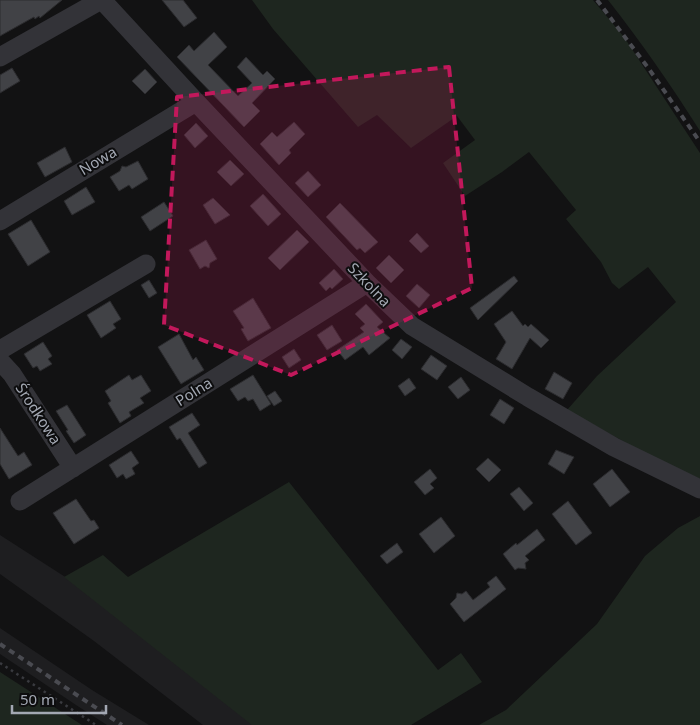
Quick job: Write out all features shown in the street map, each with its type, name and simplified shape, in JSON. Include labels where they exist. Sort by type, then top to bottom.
[{"type":"street","points":[[0,57],[102,0]]},
{"type":"street","name":"Szkolna","points":[[102,0],[367,284],[398,314],[424,335],[614,447],[700,489]]},
{"type":"street","name":"Nowa","points":[[0,221],[196,102]]},
{"type":"street","points":[[0,350],[146,264]]},
{"type":"street","name":"Polna","points":[[20,501],[367,284]]},
{"type":"street","name":"Środkowa","points":[[0,360],[12,374],[74,468]]},
{"type":"path","points":[[0,663],[96,725]]},
{"type":"highlighted area","points":[[449,67],[472,288],[291,375],[164,325],[177,97]]},
{"type":"shaded area","points":[[252,0],[593,0],[624,37],[700,153],[700,479],[639,450],[567,410],[597,376],[676,302],[648,267],[619,289],[612,283],[601,262],[566,219],[576,210],[529,152],[465,196],[443,163],[475,140],[457,116],[411,148],[377,115],[358,127],[273,29]]},
{"type":"shaded area","points":[[608,0],[700,0],[700,131],[655,64]]},
{"type":"shaded area","points":[[289,482],[438,670],[461,653],[482,682],[411,725],[252,725],[64,577],[103,555],[128,577]]},
{"type":"shaded area","points":[[700,516],[700,725],[479,725],[506,710],[597,624],[645,556],[678,528]]},
{"type":"shaded area","points":[[0,535],[101,600],[260,725],[203,725],[94,641],[0,574]]},
{"type":"shaded area","points":[[0,628],[92,690],[149,725],[107,725],[76,705],[0,654]]},
{"type":"shaded area","points":[[0,672],[82,725],[0,725]]},
{"type":"building","points":[[0,0],[62,0],[40,18],[39,16],[35,19],[34,17],[0,36]]},
{"type":"building","points":[[162,0],[183,0],[197,18],[184,27]]},
{"type":"building","points":[[214,32],[227,47],[208,65],[238,96],[252,83],[237,67],[246,57],[263,75],[267,71],[275,79],[252,103],[260,111],[244,127],[177,57],[189,45],[194,51]]},
{"type":"building","points":[[12,68],[20,81],[0,93],[0,75]]},
{"type":"building","points":[[145,69],[157,82],[145,94],[132,81]]},
{"type":"building","points":[[294,122],[305,134],[289,150],[291,153],[279,165],[260,144],[272,132],[277,137]]},
{"type":"building","points":[[196,123],[208,136],[195,148],[184,135]]},
{"type":"building","points":[[65,147],[72,162],[45,177],[37,163]]},
{"type":"building","points":[[230,160],[244,174],[231,186],[217,172]]},
{"type":"building","points":[[138,161],[148,179],[132,189],[129,185],[119,191],[110,177],[120,171],[122,166],[126,167]]},
{"type":"building","points":[[308,171],[321,185],[308,197],[295,183]]},
{"type":"building","points":[[86,187],[95,202],[72,215],[64,201]]},
{"type":"building","points":[[263,194],[281,214],[268,226],[250,206]]},
{"type":"building","points":[[213,198],[230,215],[215,224],[203,205]]},
{"type":"building","points":[[164,202],[173,216],[150,231],[141,217]]},
{"type":"building","points":[[340,203],[378,242],[365,253],[360,248],[357,250],[326,217]]},
{"type":"building","points":[[31,220],[50,252],[28,266],[8,234]]},
{"type":"building","points":[[297,230],[309,242],[280,270],[268,258]]},
{"type":"building","points":[[417,233],[429,246],[421,253],[409,241]]},
{"type":"building","points":[[206,240],[217,259],[210,263],[209,268],[205,266],[200,269],[189,250]]},
{"type":"building","points":[[389,255],[404,270],[391,283],[376,268]]},
{"type":"building","points":[[334,269],[343,279],[332,289],[330,287],[326,291],[319,283]]},
{"type":"building","points":[[514,276],[518,281],[478,320],[470,308]]},
{"type":"building","points":[[149,280],[157,293],[149,298],[141,285]]},
{"type":"building","points":[[417,284],[430,295],[419,308],[406,296]]},
{"type":"building","points":[[253,298],[271,328],[248,341],[241,329],[244,328],[233,311]]},
{"type":"building","points":[[110,301],[121,319],[113,324],[116,328],[101,338],[87,315]]},
{"type":"building","points":[[366,304],[383,322],[377,327],[390,338],[369,355],[363,347],[345,360],[337,350],[364,332],[360,328],[365,324],[355,314]]},
{"type":"building","points":[[512,311],[523,326],[525,324],[528,327],[531,324],[549,340],[541,348],[530,338],[512,369],[496,359],[506,342],[494,324]]},
{"type":"building","points":[[332,325],[342,341],[327,350],[317,335]]},
{"type":"building","points":[[179,334],[193,360],[196,357],[204,370],[181,384],[158,347]]},
{"type":"building","points":[[401,339],[412,347],[402,359],[392,350]]},
{"type":"building","points":[[43,342],[52,356],[48,359],[52,364],[40,371],[37,366],[33,368],[24,354]]},
{"type":"building","points":[[294,349],[301,360],[289,368],[282,357]]},
{"type":"building","points":[[431,355],[447,366],[437,380],[421,369]]},
{"type":"building","points":[[554,372],[572,383],[563,399],[545,389]]},
{"type":"building","points":[[129,375],[132,380],[141,375],[151,391],[140,398],[144,403],[129,412],[131,416],[120,423],[108,403],[111,401],[105,391]]},
{"type":"building","points":[[253,375],[271,404],[260,411],[253,399],[248,401],[245,397],[238,401],[230,389]]},
{"type":"building","points":[[461,377],[470,390],[458,399],[448,387]]},
{"type":"building","points":[[409,378],[416,388],[405,396],[398,386]]},
{"type":"building","points":[[275,391],[282,401],[274,406],[267,396]]},
{"type":"building","points":[[500,399],[514,408],[504,424],[490,415]]},
{"type":"building","points":[[67,405],[86,435],[74,443],[56,411]]},
{"type":"building","points":[[192,413],[200,425],[188,433],[207,463],[199,468],[180,438],[177,440],[169,427]]},
{"type":"building","points":[[0,428],[18,456],[24,452],[32,465],[9,479],[0,464]]},
{"type":"building","points":[[556,450],[574,457],[564,474],[548,464]]},
{"type":"building","points":[[131,451],[139,463],[132,468],[135,474],[126,479],[123,474],[117,478],[109,465]]},
{"type":"building","points":[[488,458],[501,470],[489,482],[476,469]]},
{"type":"building","points":[[430,469],[437,478],[430,484],[434,488],[425,495],[414,482]]},
{"type":"building","points":[[612,469],[630,492],[610,507],[593,484]]},
{"type":"building","points":[[519,487],[533,503],[524,511],[510,494]]},
{"type":"building","points":[[76,499],[91,521],[94,520],[99,528],[74,544],[53,513]]},
{"type":"building","points":[[568,501],[592,533],[576,545],[552,514]]},
{"type":"building","points":[[441,517],[455,536],[434,553],[419,534]]},
{"type":"building","points":[[537,529],[545,540],[525,556],[529,560],[525,563],[526,569],[518,568],[515,570],[503,554]]},
{"type":"building","points":[[397,543],[403,552],[387,564],[380,556]]},
{"type":"building","points":[[496,576],[506,589],[464,622],[450,604],[456,598],[457,593],[462,594],[466,591],[473,600],[490,587],[487,583]]},
{"type":"railway","points":[[597,0],[649,69],[700,142]]},
{"type":"railway","points":[[0,644],[122,725]]}]
